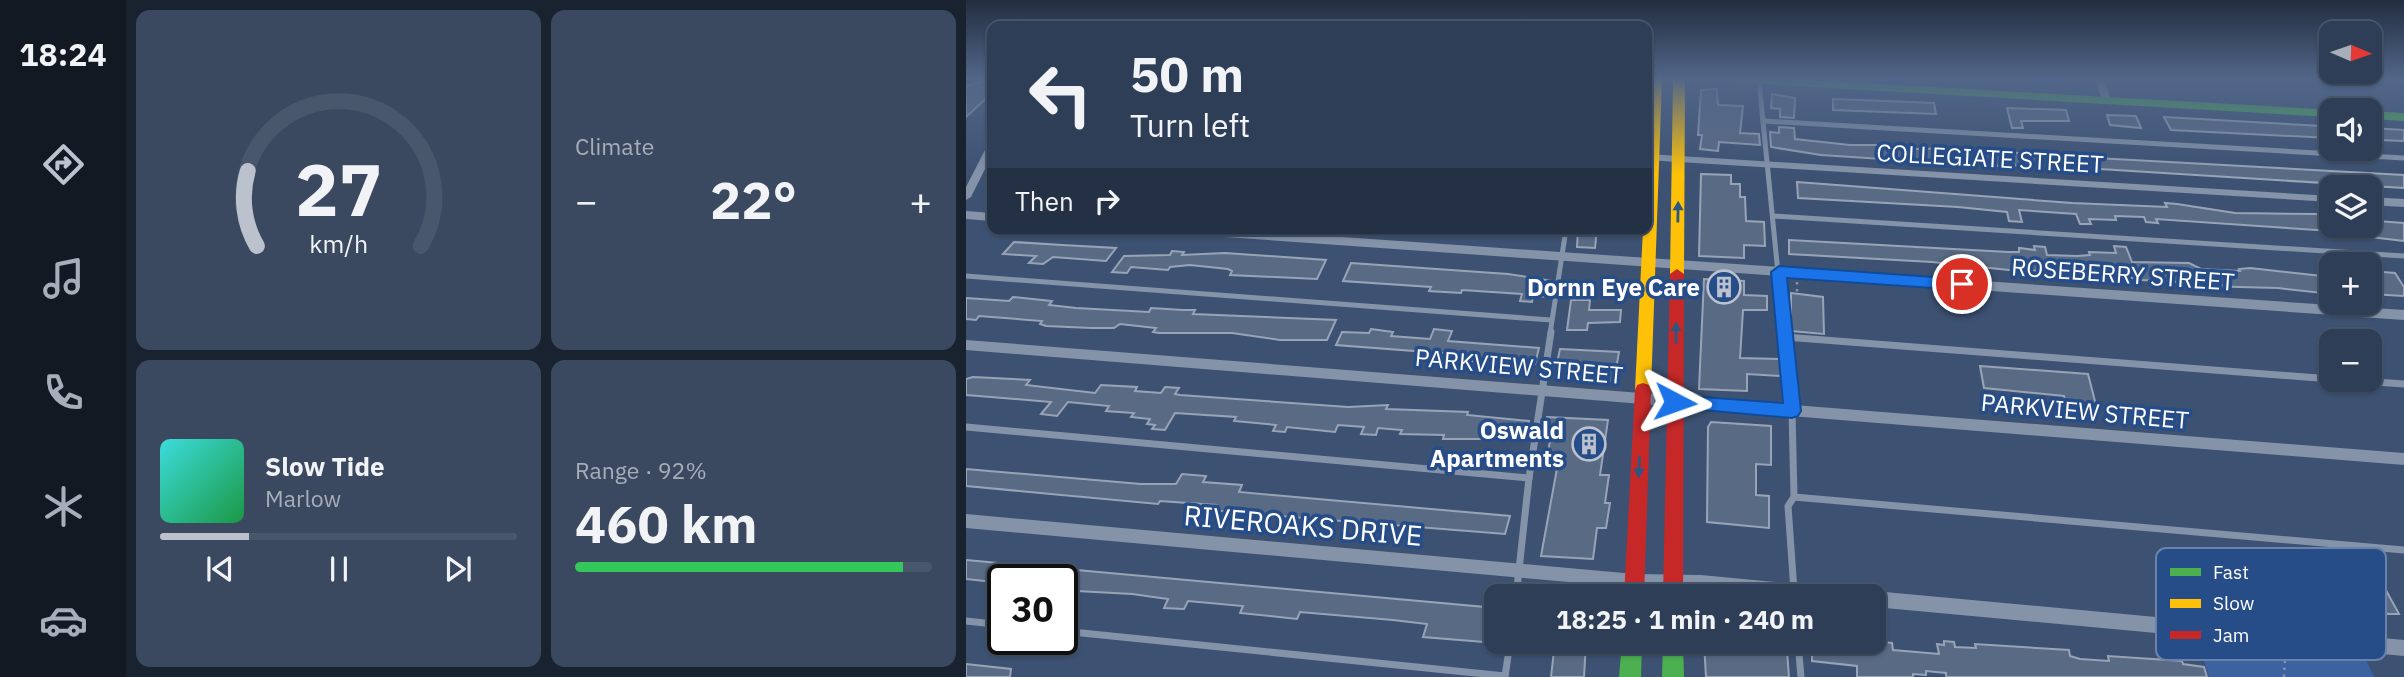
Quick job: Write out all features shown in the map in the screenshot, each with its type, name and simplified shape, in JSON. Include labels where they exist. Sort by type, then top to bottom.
[{"type":"main road","points":[[1652,132],[1654,111]]},
{"type":"main road","points":[[1673,584],[1679,111]]},
{"type":"main road","points":[[2286,111],[2319,112]]},
{"type":"main road","points":[[2382,116],[2404,117]]},
{"type":"main road","points":[[1635,584],[1649,235]]},
{"type":"main road","points":[[1630,677],[1631,654]]},
{"type":"main road","points":[[1673,654],[1673,677]]},
{"type":"street","name":"COLLEGIATE STREET","points":[[1652,158],[2319,198]]},
{"type":"street","points":[[966,197],[987,166]]},
{"type":"street","points":[[2382,202],[2404,203]]},
{"type":"street","points":[[966,215],[987,217]]},
{"type":"street","name":"ROSEBERRY STREET","points":[[1253,235],[2404,315]]},
{"type":"street","name":"PARKVIEW STREET","points":[[966,345],[2404,459]]},
{"type":"street","name":"RIVEROAKS DRIVE","points":[[966,521],[1520,571],[1603,584]]},
{"type":"street","points":[[1886,600],[2156,625]]},
{"type":"street","points":[[2386,646],[2404,648]]},
{"type":"lane","points":[[1762,111],[1792,411],[1794,497],[1787,506],[1793,584]]},
{"type":"lane","points":[[1763,121],[2404,158]]},
{"type":"lane","points":[[1773,216],[2404,257]]},
{"type":"lane","points":[[1518,584],[1529,478],[1565,235]]},
{"type":"lane","points":[[966,276],[1551,320]]},
{"type":"lane","points":[[1785,337],[2319,378]]},
{"type":"lane","points":[[2382,382],[2404,384]]},
{"type":"lane","points":[[966,427],[1529,478]]},
{"type":"lane","points":[[1794,497],[2381,548]]},
{"type":"lane","points":[[2386,548],[2404,550]]},
{"type":"lane","points":[[966,621],[987,623]]},
{"type":"lane","points":[[1078,633],[1505,677],[1508,654]]},
{"type":"lane","points":[[1799,654],[1801,677]]},
{"type":"path","points":[[2284,677],[2285,660]]},
{"type":"shaded area","points":[[2204,660],[2366,660],[2374,677],[2209,677]]},
{"type":"building","points":[[1700,111],[1742,111],[1740,133],[1759,134],[1760,145],[1719,142],[1718,151],[1700,149],[1702,135],[1698,135]]},
{"type":"building","points":[[1780,111],[1794,111],[1794,118],[1780,117]]},
{"type":"building","points":[[1848,111],[1935,111],[1936,114]]},
{"type":"building","points":[[2008,111],[2066,111],[2069,121],[2021,121],[2023,128],[2012,128]]},
{"type":"building","points":[[2107,115],[2136,116],[2141,128],[2110,125]]},
{"type":"building","points":[[2164,117],[2319,126],[2319,137],[2171,130]]},
{"type":"building","points":[[1779,127],[1794,128],[1795,139],[1850,145],[1904,145],[1916,149],[1955,148],[1959,164],[1821,155],[1771,147],[1770,132],[1779,133]]},
{"type":"building","points":[[2382,129],[2404,130],[2404,141],[2382,140]]},
{"type":"building","points":[[1983,151],[2039,154],[2043,165],[1984,166]]},
{"type":"building","points":[[2096,158],[2404,175],[2404,188],[2382,187],[2382,175],[2319,175],[2319,183],[2100,169]]},
{"type":"building","points":[[1701,174],[1731,175],[1731,184],[1740,184],[1740,197],[1745,197],[1746,221],[1764,222],[1765,246],[1744,245],[1744,258],[1699,256]]},
{"type":"building","points":[[1797,182],[2072,203],[2167,207],[2165,203],[2235,213],[2319,214],[2319,230],[2156,219],[2158,223],[2146,222],[2144,217],[2115,216],[2116,220],[2089,219],[2091,224],[2080,224],[2076,214],[2019,210],[2022,222],[2009,221],[2007,212],[1798,198]]},
{"type":"building","points":[[2382,221],[2404,223],[2404,241],[2379,238],[2382,238]]},
{"type":"building","points":[[1578,235],[1596,235],[1595,248],[1577,247]]},
{"type":"building","points":[[1789,240],[2008,252],[2019,252],[2019,248],[2035,250],[2034,246],[2045,247],[2047,255],[2077,256],[2090,255],[2089,252],[2116,253],[2114,246],[2126,247],[2132,262],[2189,263],[2201,269],[2240,271],[2239,269],[2250,268],[2319,276],[2319,293],[2278,288],[2201,286],[2199,283],[2141,280],[2123,276],[2122,273],[2009,270],[1932,262],[1789,254]]},
{"type":"building","points":[[1014,242],[1116,248],[1106,261],[1053,257],[1043,264],[1029,263],[1036,256],[1003,254]]},
{"type":"building","points":[[1172,251],[1184,252],[1182,255],[1225,253],[1326,260],[1317,279],[1230,275],[1232,271],[1228,269],[1190,265],[1170,267],[1168,270],[1131,267],[1127,273],[1112,272],[1124,256],[1170,255]]},
{"type":"building","points":[[1351,263],[1508,274],[1553,281],[1550,297],[1533,296],[1532,302],[1520,301],[1522,294],[1429,291],[1431,287],[1343,281]]},
{"type":"building","points":[[2382,272],[2395,273],[2404,287],[2404,296],[2382,295]]},
{"type":"building","points":[[1704,279],[1744,281],[1744,295],[1767,296],[1767,310],[1743,310],[1740,358],[1781,359],[1782,376],[1747,374],[1747,391],[1699,389]]},
{"type":"building","points":[[1791,293],[1823,297],[1824,334],[1791,331]]},
{"type":"building","points":[[1013,297],[1052,301],[1049,305],[1076,308],[1149,312],[1151,308],[1195,310],[1193,314],[1336,320],[1327,340],[1280,340],[1232,333],[1159,333],[1153,332],[1156,328],[1120,324],[1114,328],[1091,328],[1046,326],[1040,324],[1042,321],[979,316],[976,320],[966,319],[966,298],[1009,301]]},
{"type":"building","points":[[1571,300],[1590,300],[1589,310],[1621,310],[1620,322],[1588,323],[1587,330],[1567,330]]},
{"type":"building","points":[[1371,329],[1393,332],[1391,336],[1430,339],[1434,329],[1452,331],[1448,341],[1539,348],[1535,364],[1478,362],[1452,358],[1453,354],[1336,345],[1342,332],[1369,333]]},
{"type":"building","points":[[1560,349],[1619,352],[1614,381],[1586,380],[1589,364],[1557,363]]},
{"type":"building","points":[[1980,366],[2088,374],[2098,413],[2067,410],[2064,396],[1984,388]]},
{"type":"building","points":[[973,377],[1030,380],[1026,385],[1095,393],[1101,385],[1137,387],[1135,391],[1161,393],[1165,387],[1179,388],[1175,394],[1180,395],[1348,407],[1388,405],[1386,409],[1468,412],[1467,415],[1529,421],[1525,437],[1494,435],[1493,439],[1443,439],[1444,435],[1400,434],[1402,430],[1378,428],[1376,435],[1361,434],[1364,427],[1338,425],[1335,432],[1287,427],[1285,432],[1273,431],[1276,425],[1234,421],[1236,417],[1175,413],[1165,430],[1152,429],[1155,425],[1147,424],[1150,419],[1131,417],[1134,413],[1106,411],[1109,406],[1068,402],[1057,416],[1041,414],[1051,402],[966,395],[966,379]]},
{"type":"building","points":[[1547,417],[1608,420],[1600,475],[1609,475],[1605,503],[1610,503],[1606,528],[1597,528],[1593,559],[1541,556],[1558,463],[1546,463],[1552,430],[1545,430]]},
{"type":"building","points":[[1711,422],[1771,426],[1771,465],[1756,464],[1756,495],[1769,496],[1769,528],[1707,522],[1708,427]]},
{"type":"building","points":[[966,469],[1141,484],[1176,484],[1182,474],[1206,476],[1203,482],[1242,485],[1239,492],[1510,516],[1505,534],[1229,512],[1213,510],[1216,505],[1160,501],[1158,504],[966,486]]},
{"type":"building","points":[[966,560],[1010,564],[987,564],[987,581],[966,579]]},
{"type":"building","points":[[1078,570],[1484,607],[1484,642],[1423,637],[1427,624],[1300,612],[1297,619],[1240,613],[1243,606],[1188,601],[1184,609],[1164,608],[1168,599],[1078,591]]},
{"type":"building","points":[[2386,590],[2399,614],[2386,612]]},
{"type":"building","points":[[1944,641],[1954,642],[1955,647],[1976,648],[1975,644],[2069,650],[2070,656],[2080,659],[2109,661],[2108,656],[2182,661],[2183,664],[2204,667],[2207,677],[1946,677],[1946,673],[1926,671],[1926,675],[1913,674],[1913,677],[1857,677],[1857,666],[1812,661],[1812,654],[1886,654],[1886,642],[1892,643],[1893,650],[1939,654],[1937,644],[1944,645]]},
{"type":"building","points":[[1554,654],[1585,654],[1584,677],[1551,677]]},
{"type":"building","points":[[1705,654],[1787,654],[1789,677],[1706,677]]},
{"type":"building","points":[[966,664],[1011,669],[1010,677],[966,677]]},
{"type":"traffic: fast","points":[[2288,111],[2319,112]]},
{"type":"traffic: fast","points":[[2382,116],[2404,117]]},
{"type":"traffic: fast","points":[[1630,677],[1631,654]]},
{"type":"traffic: fast","points":[[1673,654],[1673,677]]},
{"type":"traffic: slow","points":[[1652,175],[1655,111]]},
{"type":"traffic: slow","points":[[1677,274],[1679,111]]},
{"type":"traffic: slow","points":[[1643,390],[1649,235]]},
{"type":"traffic: jam","points":[[1673,584],[1677,274]]},
{"type":"traffic: jam","points":[[1635,584],[1643,390]]},
{"type":"place","name":"Dornn Eye Care","points":[[1724,287]]},
{"type":"place","name":"Oswald Apartments","points":[[1589,444]]},
{"type":"route","points":[[1675,402],[1792,411],[1779,272],[1962,284]]}]
